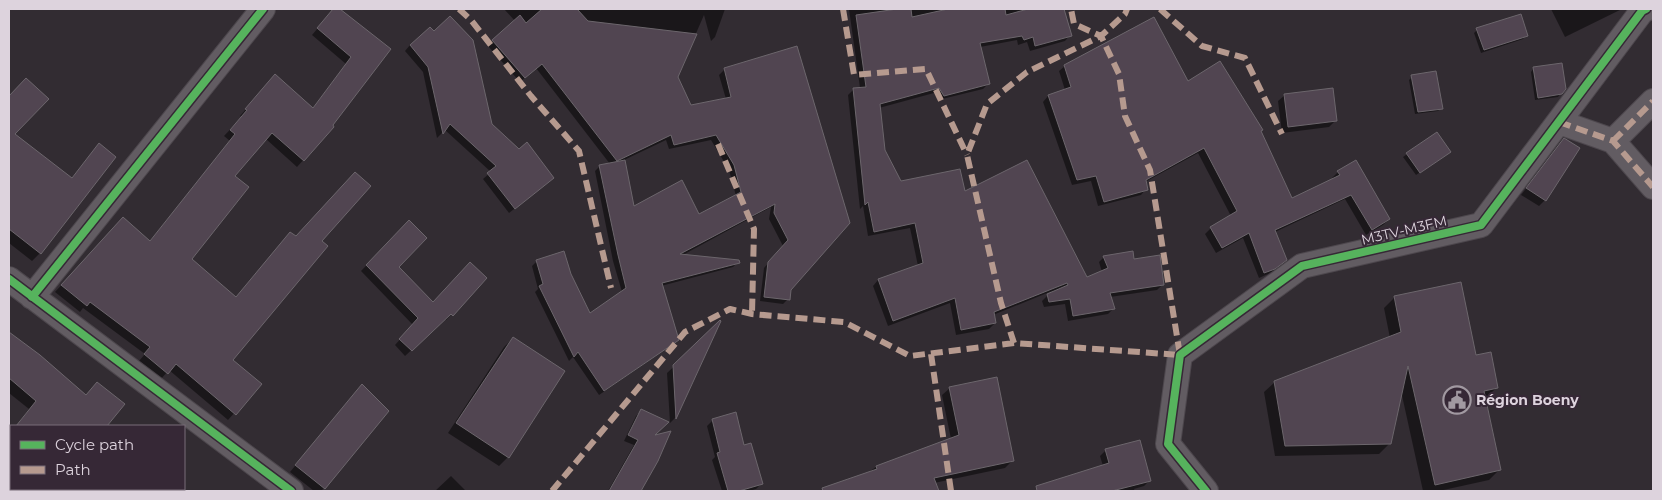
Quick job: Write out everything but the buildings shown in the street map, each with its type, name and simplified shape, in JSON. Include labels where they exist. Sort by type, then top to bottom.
[{"type":"street","points":[[32,297],[263,9]]},
{"type":"street","name":"M3TV-M3FM","points":[[1206,491],[1168,444],[1180,355],[1302,266],[1481,225],[1642,11],[1646,9]]},
{"type":"street","points":[[1614,141],[1653,101]]},
{"type":"street","points":[[1559,122],[1614,141],[1653,187]]},
{"type":"street","points":[[9,279],[291,491]]},
{"type":"marked path","points":[[459,9],[471,20],[531,96],[579,151],[611,288]]},
{"type":"marked path","points":[[843,9],[854,75],[926,69],[967,155]]},
{"type":"marked path","points":[[552,491],[685,332],[730,309],[752,314],[844,322],[910,356],[1014,343],[1180,355],[1150,170],[1125,116],[1119,74],[1101,36],[1074,24],[1071,9]]},
{"type":"marked path","points":[[1014,343],[1001,303],[967,155],[987,104],[1027,72],[1101,36],[1125,14],[1127,9]]},
{"type":"marked path","points":[[1160,9],[1202,46],[1245,58],[1282,134]]},
{"type":"marked path","points":[[1613,141],[1653,101]]},
{"type":"marked path","points":[[1559,122],[1613,141],[1653,187]]},
{"type":"marked path","points":[[718,144],[754,229],[752,314]]},
{"type":"marked path","points":[[931,354],[951,491]]},
{"type":"cycle path","points":[[32,297],[263,9]]},
{"type":"cycle path","points":[[1206,491],[1168,444],[1180,355],[1302,266],[1481,225],[1642,11],[1646,9]]},
{"type":"cycle path","points":[[9,279],[291,491]]},
{"type":"place","name":"Région Boeny","points":[[1457,400]]}]
